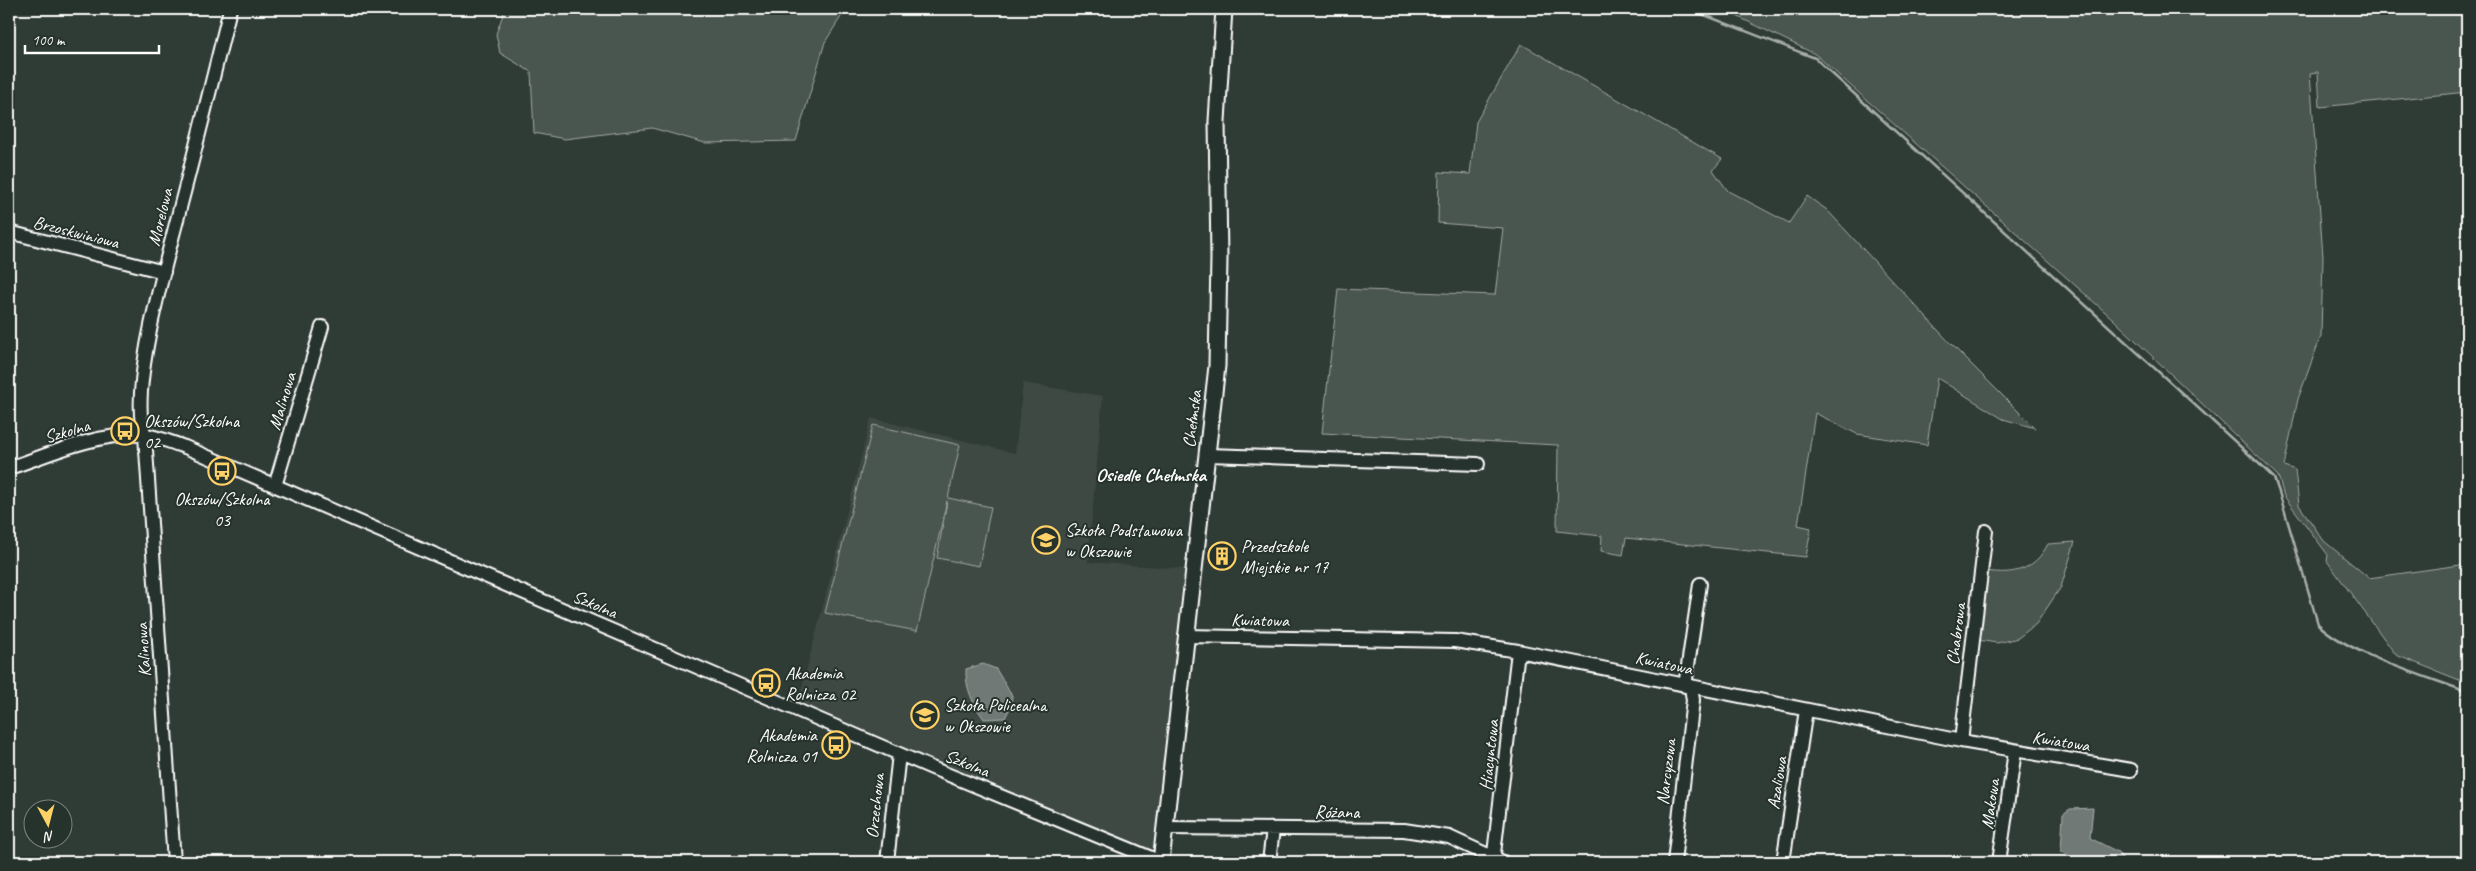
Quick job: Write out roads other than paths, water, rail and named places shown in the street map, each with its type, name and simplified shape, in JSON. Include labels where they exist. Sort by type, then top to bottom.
[{"type":"main road","name":"Chełmska","points":[[1161,862],[1218,354],[1217,120],[1224,9]]},
{"type":"street","name":"Morelowa","points":[[145,435],[140,425],[141,392],[149,336],[230,9]]},
{"type":"street","name":"Brzoskwiniowa","points":[[9,232],[164,272]]},
{"type":"street","name":"Malinowa","points":[[274,486],[322,327]]},
{"type":"street","name":"Szkolna","points":[[9,468],[83,444],[113,437],[145,435],[185,447],[899,754],[1161,862]]},
{"type":"street","name":"Kalinowa","points":[[145,435],[174,862]]},
{"type":"street","points":[[1207,455],[1478,464]]},
{"type":"street","name":"Chabrowa","points":[[1961,741],[1986,531]]},
{"type":"street","name":"Narcyzowa","points":[[1674,862],[1693,700],[1688,686],[1700,584]]},
{"type":"street","name":"Kwiatowa","points":[[1185,636],[1455,641],[1518,650],[1961,741],[2131,770]]},
{"type":"street","name":"Hiacyntowa","points":[[1496,861],[1518,650]]},
{"type":"street","name":"Azaliowa","points":[[1783,862],[1806,710]]},
{"type":"street","name":"Makowa","points":[[1999,862],[2015,751]]},
{"type":"street","name":"Orzechowa","points":[[886,862],[899,754]]},
{"type":"street","name":"Różana","points":[[1165,828],[1404,830],[1449,837],[1496,861]]},
{"type":"street","points":[[1269,862],[1273,829]]},
{"type":"waterway","points":[[1689,9],[1815,58],[2274,478],[2318,624],[2331,635],[2348,645],[2388,663],[2467,692]]},
{"type":"place","name":"Okszów/Szkolna 02","points":[[125,431]]},
{"type":"place","name":"Okszów/Szkolna 03","points":[[222,471]]},
{"type":"place","name":"Szkoła Podstawowa w Okszowie","points":[[1046,540]]},
{"type":"place","name":"Przedszkole Miejskie nr 17","points":[[1222,556]]},
{"type":"place","name":"Akademia Rolnicza 02","points":[[766,683]]},
{"type":"place","name":"Szkoła Policealna w Okszowie","points":[[925,715]]},
{"type":"place","name":"Akademia Rolnicza 01","points":[[836,745]]},
{"type":"district","name":"Osiedle Chełmska","points":[[1151,474]]}]
